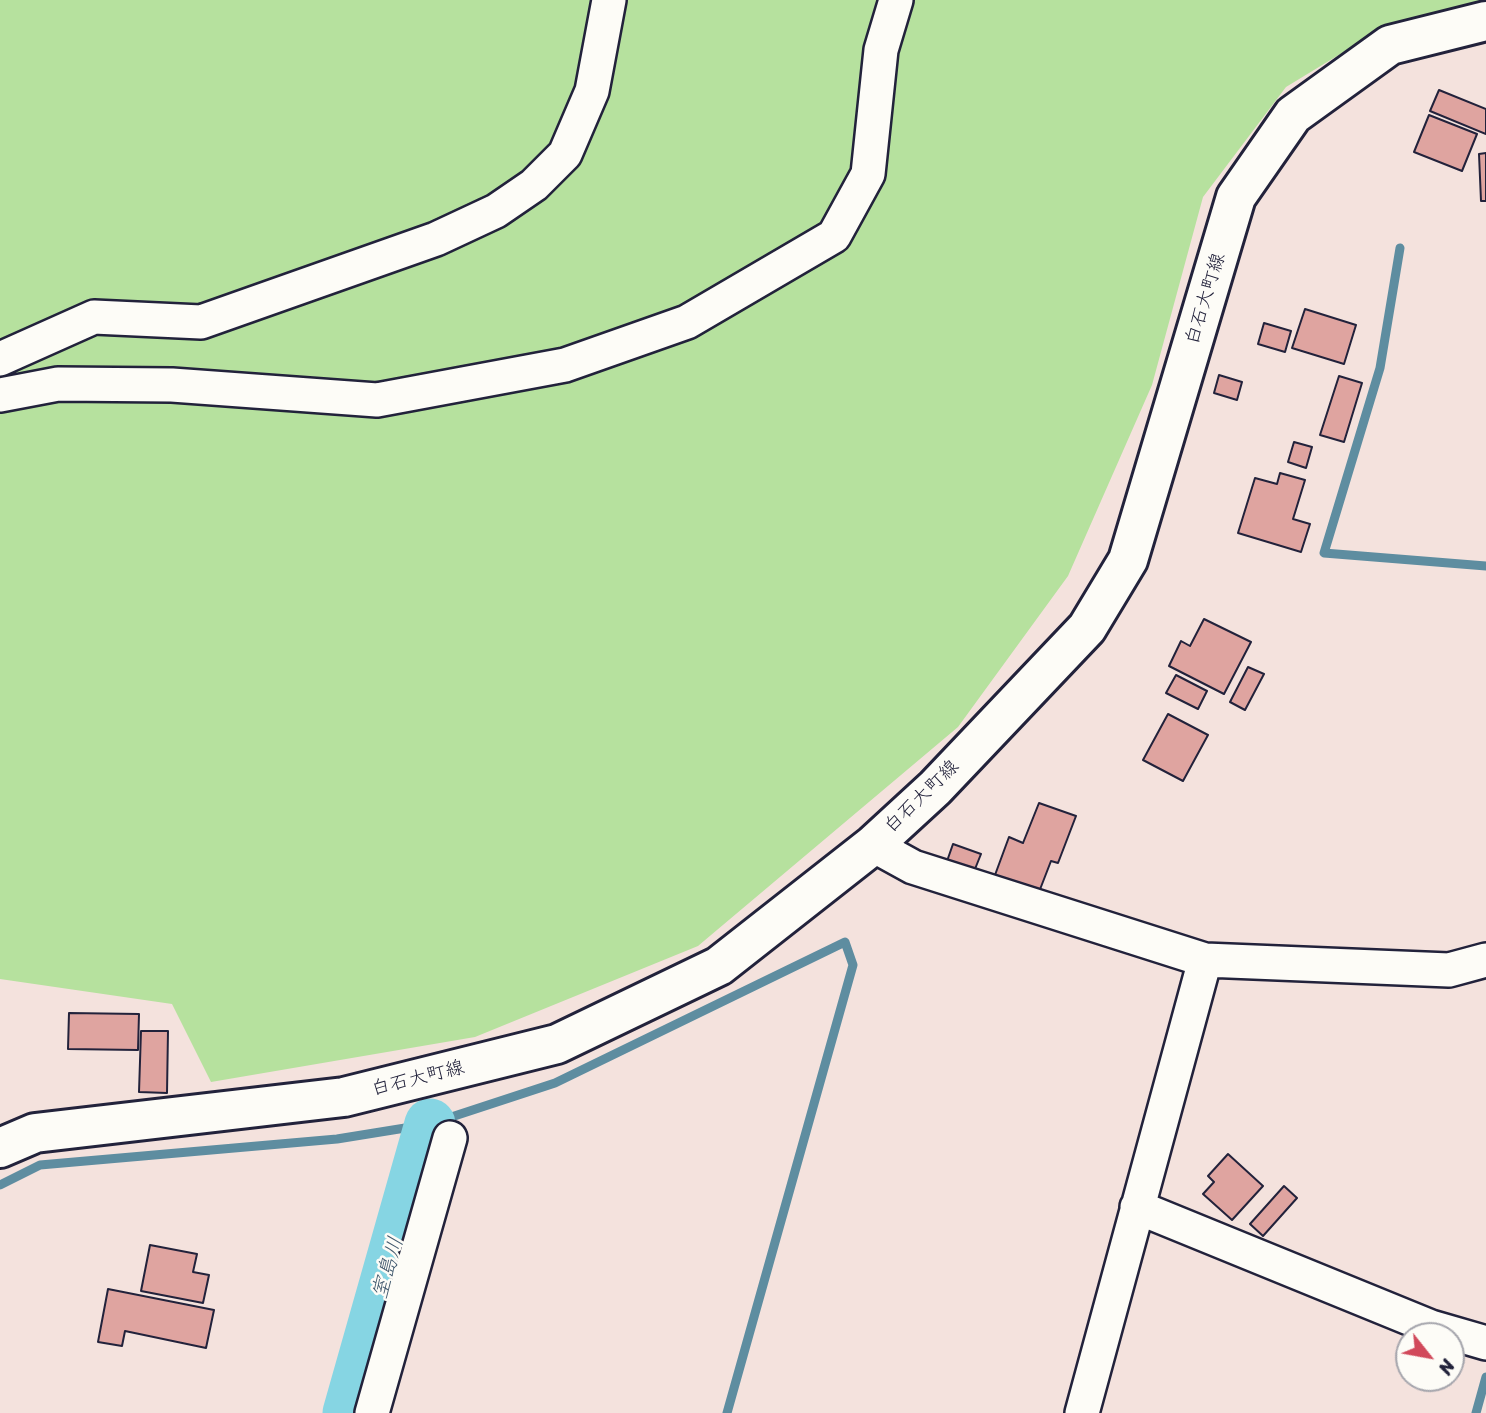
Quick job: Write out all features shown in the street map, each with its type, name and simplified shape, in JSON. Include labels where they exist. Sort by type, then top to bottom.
[{"type":"main road","name":"白石大町線","points":[[0,1148],[35,1133],[344,1097],[557,1044],[719,966],[873,845],[935,788],[1087,628],[1128,560],[1236,197],[1293,115],[1390,46],[1486,20]]},
{"type":"street","points":[[0,359],[94,317],[201,321],[436,239],[496,211],[534,185],[565,153],[592,91],[609,0]]},
{"type":"street","points":[[0,395],[58,384],[172,386],[377,400],[565,365],[687,322],[834,236],[868,174],[881,50],[896,0]]},
{"type":"street","points":[[873,845],[913,867],[1205,960],[1449,970],[1486,960]]},
{"type":"street","points":[[1082,1413],[1205,960]]},
{"type":"street","points":[[372,1413],[450,1138]]},
{"type":"street","points":[[1137,1208],[1430,1327],[1482,1342]]},
{"type":"green space","points":[[0,0],[1486,0],[1388,25],[1286,87],[1203,197],[1152,385],[1068,576],[958,727],[698,946],[475,1037],[211,1082],[172,1004],[0,979]]},
{"type":"building","points":[[1439,90],[1486,109],[1486,134],[1430,111]]},
{"type":"building","points":[[1429,115],[1477,134],[1462,171],[1414,152]]},
{"type":"building","points":[[1486,153],[1486,201],[1481,201],[1479,154]]},
{"type":"building","points":[[1305,309],[1356,325],[1344,364],[1292,348]]},
{"type":"building","points":[[1264,323],[1291,331],[1285,352],[1258,344]]},
{"type":"building","points":[[1219,375],[1242,382],[1237,400],[1214,393]]},
{"type":"building","points":[[1339,376],[1362,383],[1344,442],[1320,435]]},
{"type":"building","points":[[1294,442],[1312,447],[1306,468],[1288,462]]},
{"type":"building","points":[[1280,473],[1305,480],[1293,519],[1310,524],[1301,552],[1238,533],[1255,478],[1277,484]]},
{"type":"building","points":[[1204,619],[1251,642],[1224,694],[1169,666],[1181,641],[1190,646]]},
{"type":"building","points":[[1248,667],[1264,674],[1245,710],[1230,702]]},
{"type":"building","points":[[1176,675],[1207,691],[1198,709],[1166,693]]},
{"type":"building","points":[[1168,714],[1208,735],[1183,781],[1143,760]]},
{"type":"building","points":[[1039,803],[1076,816],[1058,863],[1051,861],[1039,892],[995,875],[1009,837],[1023,843]]},
{"type":"building","points":[[953,844],[981,854],[973,874],[946,864]]},
{"type":"building","points":[[69,1013],[139,1014],[138,1050],[68,1049]]},
{"type":"building","points":[[141,1031],[168,1031],[167,1093],[139,1092]]},
{"type":"building","points":[[1228,1154],[1263,1186],[1232,1220],[1203,1194],[1214,1182],[1208,1176]]},
{"type":"building","points":[[1284,1186],[1297,1198],[1263,1236],[1250,1224]]},
{"type":"building","points":[[150,1245],[197,1254],[193,1272],[209,1275],[203,1303],[141,1291]]},
{"type":"building","points":[[108,1289],[214,1310],[206,1348],[125,1331],[122,1346],[98,1342]]},
{"type":"waterway","points":[[1400,248],[1380,368],[1324,553],[1486,566]]},
{"type":"waterway","points":[[0,1185],[40,1165],[337,1139],[430,1124],[555,1083],[845,942],[853,965],[727,1413]]},
{"type":"waterway","name":"室島川","points":[[348,1413],[430,1124]]},
{"type":"waterway","name":"室島川","points":[[1476,1413],[1486,1377]]}]
